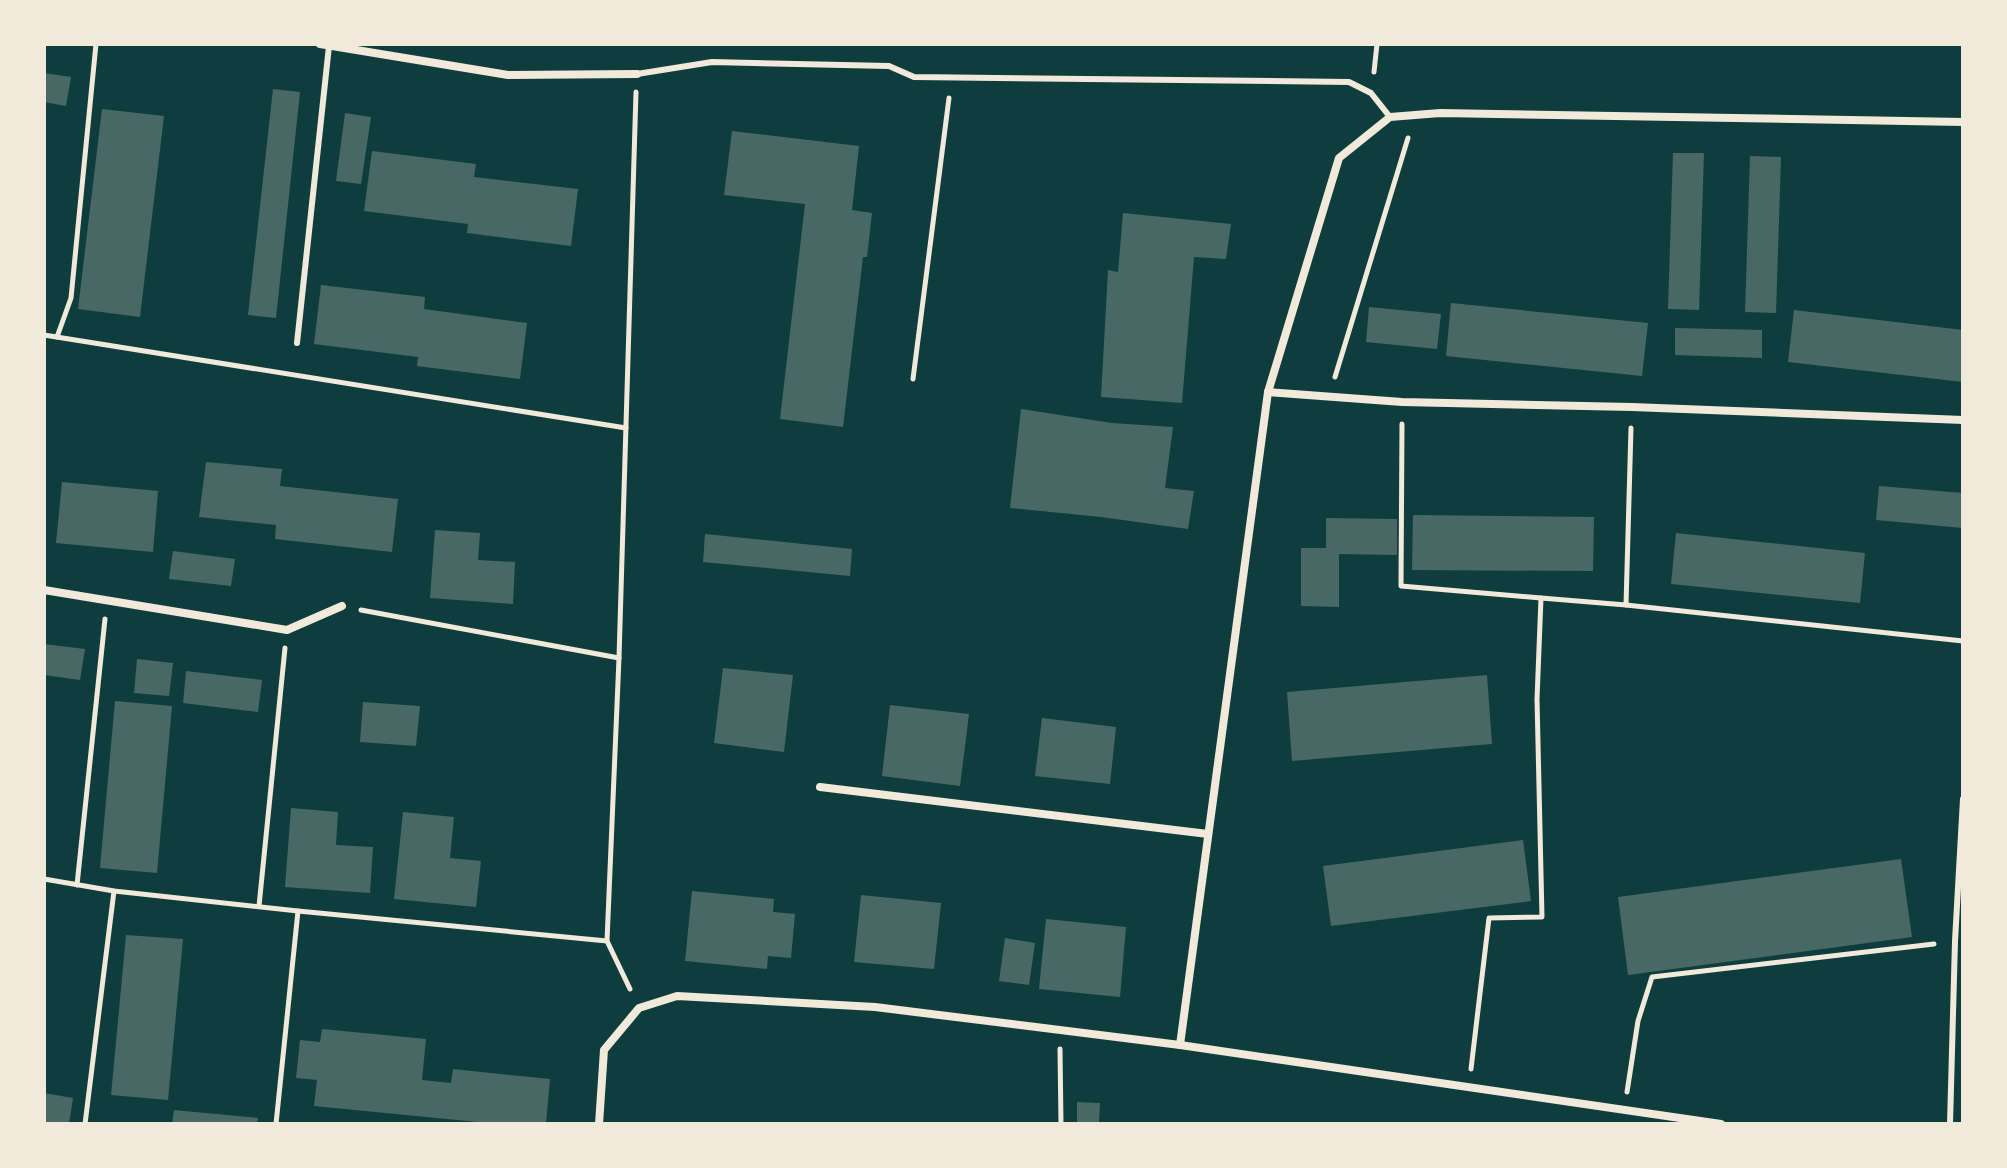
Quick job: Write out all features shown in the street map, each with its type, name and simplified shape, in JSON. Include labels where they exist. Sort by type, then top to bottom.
[{"type":"street","points":[[325,45],[508,75],[637,74]]},
{"type":"street","points":[[1180,1045],[1268,392],[1339,158],[1390,117],[1440,113],[1963,122]]},
{"type":"street","points":[[1268,392],[1402,402],[1963,420]]},
{"type":"street","points":[[44,590],[287,630],[342,606]]},
{"type":"street","points":[[820,787],[1208,834]]},
{"type":"street","points":[[599,1124],[604,1050],[639,1008],[677,996],[875,1007],[1180,1045],[1721,1124]]},
{"type":"lane","points":[[297,343],[325,45]]},
{"type":"lane","points":[[637,74],[712,62],[889,66],[914,77],[1349,82],[1371,93],[1390,117]]},
{"type":"lane","points":[[1950,1124],[1963,799]]},
{"type":"path","points":[[57,337],[71,298],[96,44]]},
{"type":"path","points":[[637,74],[607,941],[639,1008]]},
{"type":"path","points":[[913,379],[951,77]]},
{"type":"path","points":[[1329,397],[1415,115]]},
{"type":"path","points":[[44,335],[626,428]]},
{"type":"path","points":[[1402,402],[1401,586],[1626,605],[1963,641]]},
{"type":"path","points":[[1626,605],[1632,407]]},
{"type":"path","points":[[1469,1087],[1489,918],[1542,917],[1537,699],[1541,598]]},
{"type":"path","points":[[77,885],[107,600]]},
{"type":"path","points":[[342,606],[619,658]]},
{"type":"path","points":[[259,906],[287,630]]},
{"type":"path","points":[[44,879],[114,891],[607,941]]},
{"type":"path","points":[[85,1124],[114,891]]},
{"type":"path","points":[[276,1124],[298,911]]},
{"type":"path","points":[[1624,1110],[1638,1021],[1652,977],[1955,941]]},
{"type":"path","points":[[1060,1030],[1061,1124]]},
{"type":"building","points":[[44,73],[71,77],[66,106],[44,102]]},
{"type":"building","points":[[273,89],[300,92],[276,318],[248,315]]},
{"type":"building","points":[[102,109],[164,116],[140,317],[78,309]]},
{"type":"building","points":[[345,113],[371,117],[361,184],[336,181]]},
{"type":"building","points":[[732,131],[859,146],[852,210],[872,213],[867,257],[863,257],[843,427],[780,419],[805,204],[724,195]]},
{"type":"building","points":[[372,151],[476,164],[474,177],[578,189],[571,246],[467,233],[468,224],[364,211]]},
{"type":"building","points":[[1673,153],[1704,153],[1699,310],[1668,309]]},
{"type":"building","points":[[1750,156],[1781,157],[1776,313],[1745,312]]},
{"type":"building","points":[[1123,213],[1231,224],[1226,259],[1194,257],[1182,403],[1101,397],[1108,270],[1118,272]]},
{"type":"building","points":[[321,285],[425,297],[424,309],[527,323],[520,379],[417,366],[418,357],[314,344]]},
{"type":"building","points":[[1451,303],[1648,323],[1642,376],[1446,356]]},
{"type":"building","points":[[1369,307],[1441,314],[1437,349],[1366,342]]},
{"type":"building","points":[[1794,310],[1963,330],[1963,382],[1788,362]]},
{"type":"building","points":[[1675,328],[1762,330],[1762,358],[1675,355]]},
{"type":"building","points":[[1021,409],[1112,423],[1173,427],[1165,488],[1194,491],[1188,529],[1010,508]]},
{"type":"building","points":[[206,462],[282,469],[280,486],[398,499],[392,552],[275,539],[276,525],[199,517]]},
{"type":"building","points":[[62,482],[158,491],[153,552],[56,543]]},
{"type":"building","points":[[1879,486],[1963,493],[1963,528],[1876,520]]},
{"type":"building","points":[[1413,515],[1594,517],[1593,571],[1412,570]]},
{"type":"building","points":[[1326,518],[1397,519],[1397,555],[1339,554],[1339,607],[1301,606],[1301,548],[1326,548]]},
{"type":"building","points":[[435,530],[480,533],[478,560],[515,562],[513,604],[430,598]]},
{"type":"building","points":[[1676,533],[1865,553],[1860,603],[1671,584]]},
{"type":"building","points":[[705,534],[852,549],[850,576],[703,562]]},
{"type":"building","points":[[173,551],[235,559],[231,586],[169,579]]},
{"type":"building","points":[[44,644],[85,649],[80,680],[44,675]]},
{"type":"building","points":[[137,659],[173,663],[169,696],[134,693]]},
{"type":"building","points":[[723,668],[793,675],[784,752],[714,743]]},
{"type":"building","points":[[186,671],[262,680],[258,712],[183,703]]},
{"type":"building","points":[[1487,675],[1492,744],[1292,761],[1287,692]]},
{"type":"building","points":[[115,701],[172,706],[157,873],[100,868]]},
{"type":"building","points":[[363,702],[420,706],[416,746],[360,742]]},
{"type":"building","points":[[890,705],[969,714],[960,786],[882,776]]},
{"type":"building","points":[[1042,718],[1116,727],[1110,784],[1035,776]]},
{"type":"building","points":[[291,808],[338,812],[336,845],[373,847],[370,893],[285,887]]},
{"type":"building","points":[[403,812],[454,817],[450,858],[481,861],[476,907],[394,899]]},
{"type":"building","points":[[1523,840],[1531,901],[1331,926],[1323,866]]},
{"type":"building","points":[[1901,859],[1912,937],[1628,975],[1618,897]]},
{"type":"building","points":[[692,891],[774,899],[773,912],[795,914],[791,958],[768,956],[767,969],[685,961]]},
{"type":"building","points":[[861,895],[941,903],[934,969],[854,962]]},
{"type":"building","points":[[1046,919],[1126,927],[1120,997],[1039,989]]},
{"type":"building","points":[[126,935],[183,939],[168,1100],[111,1095]]},
{"type":"building","points":[[1005,938],[1035,943],[1029,985],[999,981]]},
{"type":"building","points":[[322,1029],[426,1039],[422,1080],[451,1083],[453,1069],[550,1079],[546,1124],[498,1124],[314,1106],[317,1080],[296,1078],[300,1040],[320,1042]]},
{"type":"building","points":[[44,1093],[73,1098],[69,1124],[44,1124]]},
{"type":"building","points":[[1077,1102],[1100,1103],[1099,1124],[1077,1124]]},
{"type":"building","points":[[174,1110],[258,1118],[257,1124],[172,1124]]}]
